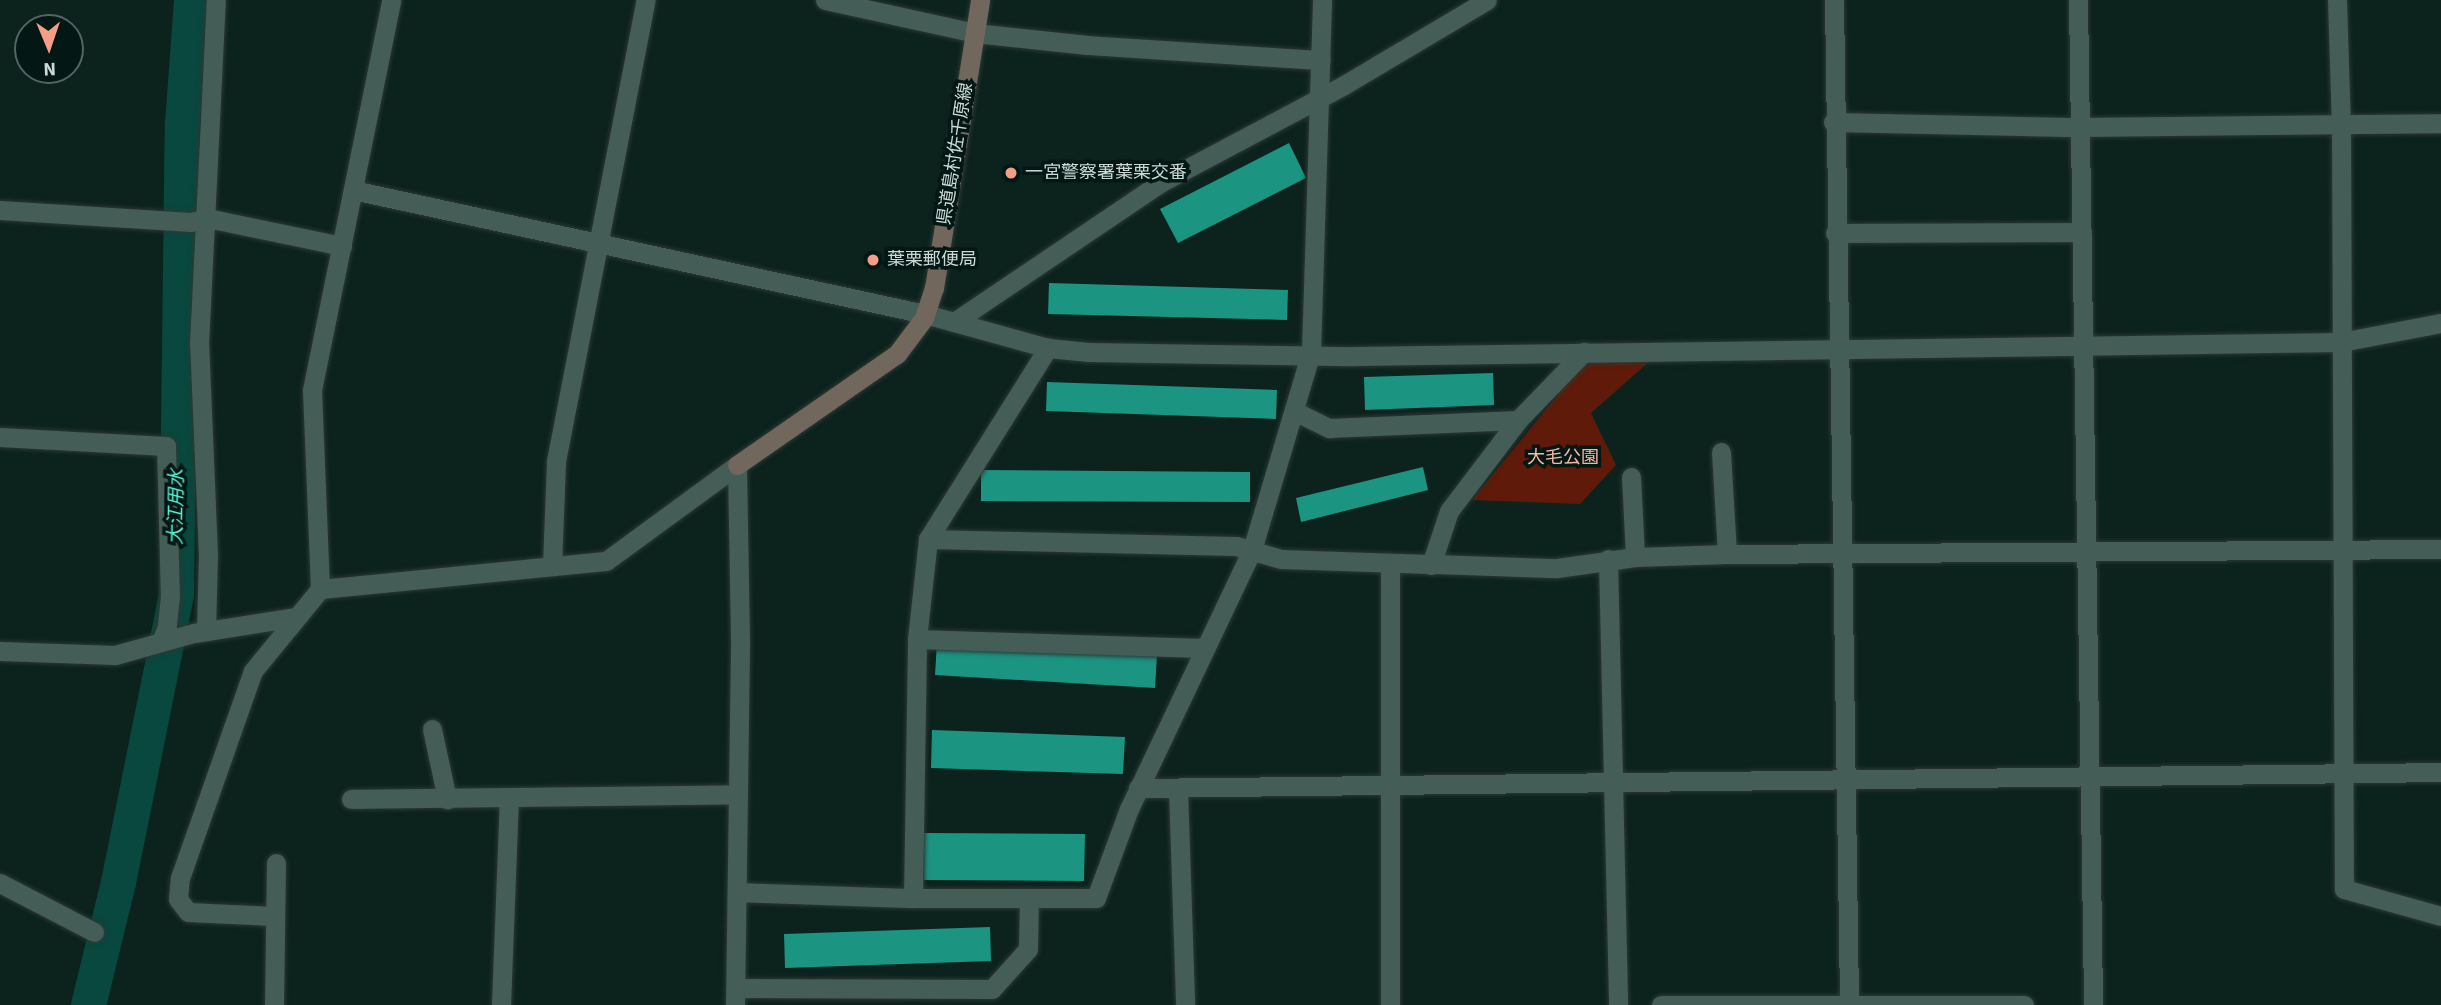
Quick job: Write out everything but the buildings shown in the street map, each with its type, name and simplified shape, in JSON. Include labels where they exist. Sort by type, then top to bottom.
[{"type":"main road","name":"県道島村佐千原線","points":[[737,465],[897,354],[925,314],[944,228],[980,0]]},
{"type":"street","points":[[200,632],[208,555],[197,220],[216,0]]},
{"type":"street","points":[[320,589],[312,390],[391,0]]},
{"type":"street","points":[[552,566],[556,461],[646,0]]},
{"type":"street","points":[[825,0],[975,33],[1087,45],[1321,60]]},
{"type":"street","points":[[737,892],[913,898],[1096,898],[1138,788],[1202,648],[1252,550],[1296,412],[1311,352],[1322,0]]},
{"type":"street","points":[[954,322],[1160,183],[1319,99],[1487,0]]},
{"type":"street","points":[[1834,0],[1833,122],[1849,1003]]},
{"type":"street","points":[[2078,0],[2093,1005]]},
{"type":"street","points":[[2336,0],[2341,124],[2344,889],[2441,916]]},
{"type":"street","points":[[1833,122],[2079,127],[2441,123]]},
{"type":"street","points":[[353,190],[599,241],[925,314],[1048,348],[1584,352],[2341,342],[2441,323]]},
{"type":"street","points":[[0,210],[170,221],[197,220],[342,246]]},
{"type":"street","points":[[1835,233],[2082,232]]},
{"type":"street","points":[[913,898],[917,639],[928,539],[1048,348]]},
{"type":"street","points":[[1431,565],[1449,510],[1518,420],[1584,352]]},
{"type":"street","points":[[1296,412],[1329,428],[1518,420]]},
{"type":"street","points":[[0,437],[166,446],[170,596],[164,640]]},
{"type":"street","points":[[1721,452],[1727,554]]},
{"type":"street","points":[[274,916],[188,912],[178,899],[180,878],[253,671],[320,589],[606,561],[737,465]]},
{"type":"street","points":[[737,465],[736,997],[992,989],[1028,949],[1029,898]]},
{"type":"street","points":[[1631,477],[1635,557]]},
{"type":"street","points":[[928,539],[1252,550],[1281,559],[1557,568],[1608,559],[1727,554],[2441,548]]},
{"type":"street","points":[[1608,559],[1616,780],[1618,1005]]},
{"type":"street","points":[[1390,564],[1390,1005]]},
{"type":"street","points":[[0,651],[115,655],[200,632],[295,617]]},
{"type":"street","points":[[917,639],[1202,648]]},
{"type":"street","points":[[432,729],[447,799]]},
{"type":"street","points":[[1138,788],[1616,780],[2441,772]]},
{"type":"street","points":[[1178,789],[1185,1005]]},
{"type":"street","points":[[352,799],[509,800],[738,794]]},
{"type":"street","points":[[501,1005],[509,800]]},
{"type":"street","points":[[274,1005],[276,863]]},
{"type":"street","points":[[0,883],[94,932]]},
{"type":"street","points":[[1661,1005],[2024,1005]]},
{"type":"green space","name":"大毛公園","points":[[1588,358],[1650,361],[1591,413],[1616,465],[1580,504],[1472,500]]},
{"type":"waterway","name":"大江用水","points":[[88,1005],[118,882],[176,594],[182,123],[191,0]]},
{"type":"place","name":"一宮警察署葉栗交番","points":[[1011,173]]},
{"type":"place","name":"葉栗郵便局","points":[[873,260]]}]
